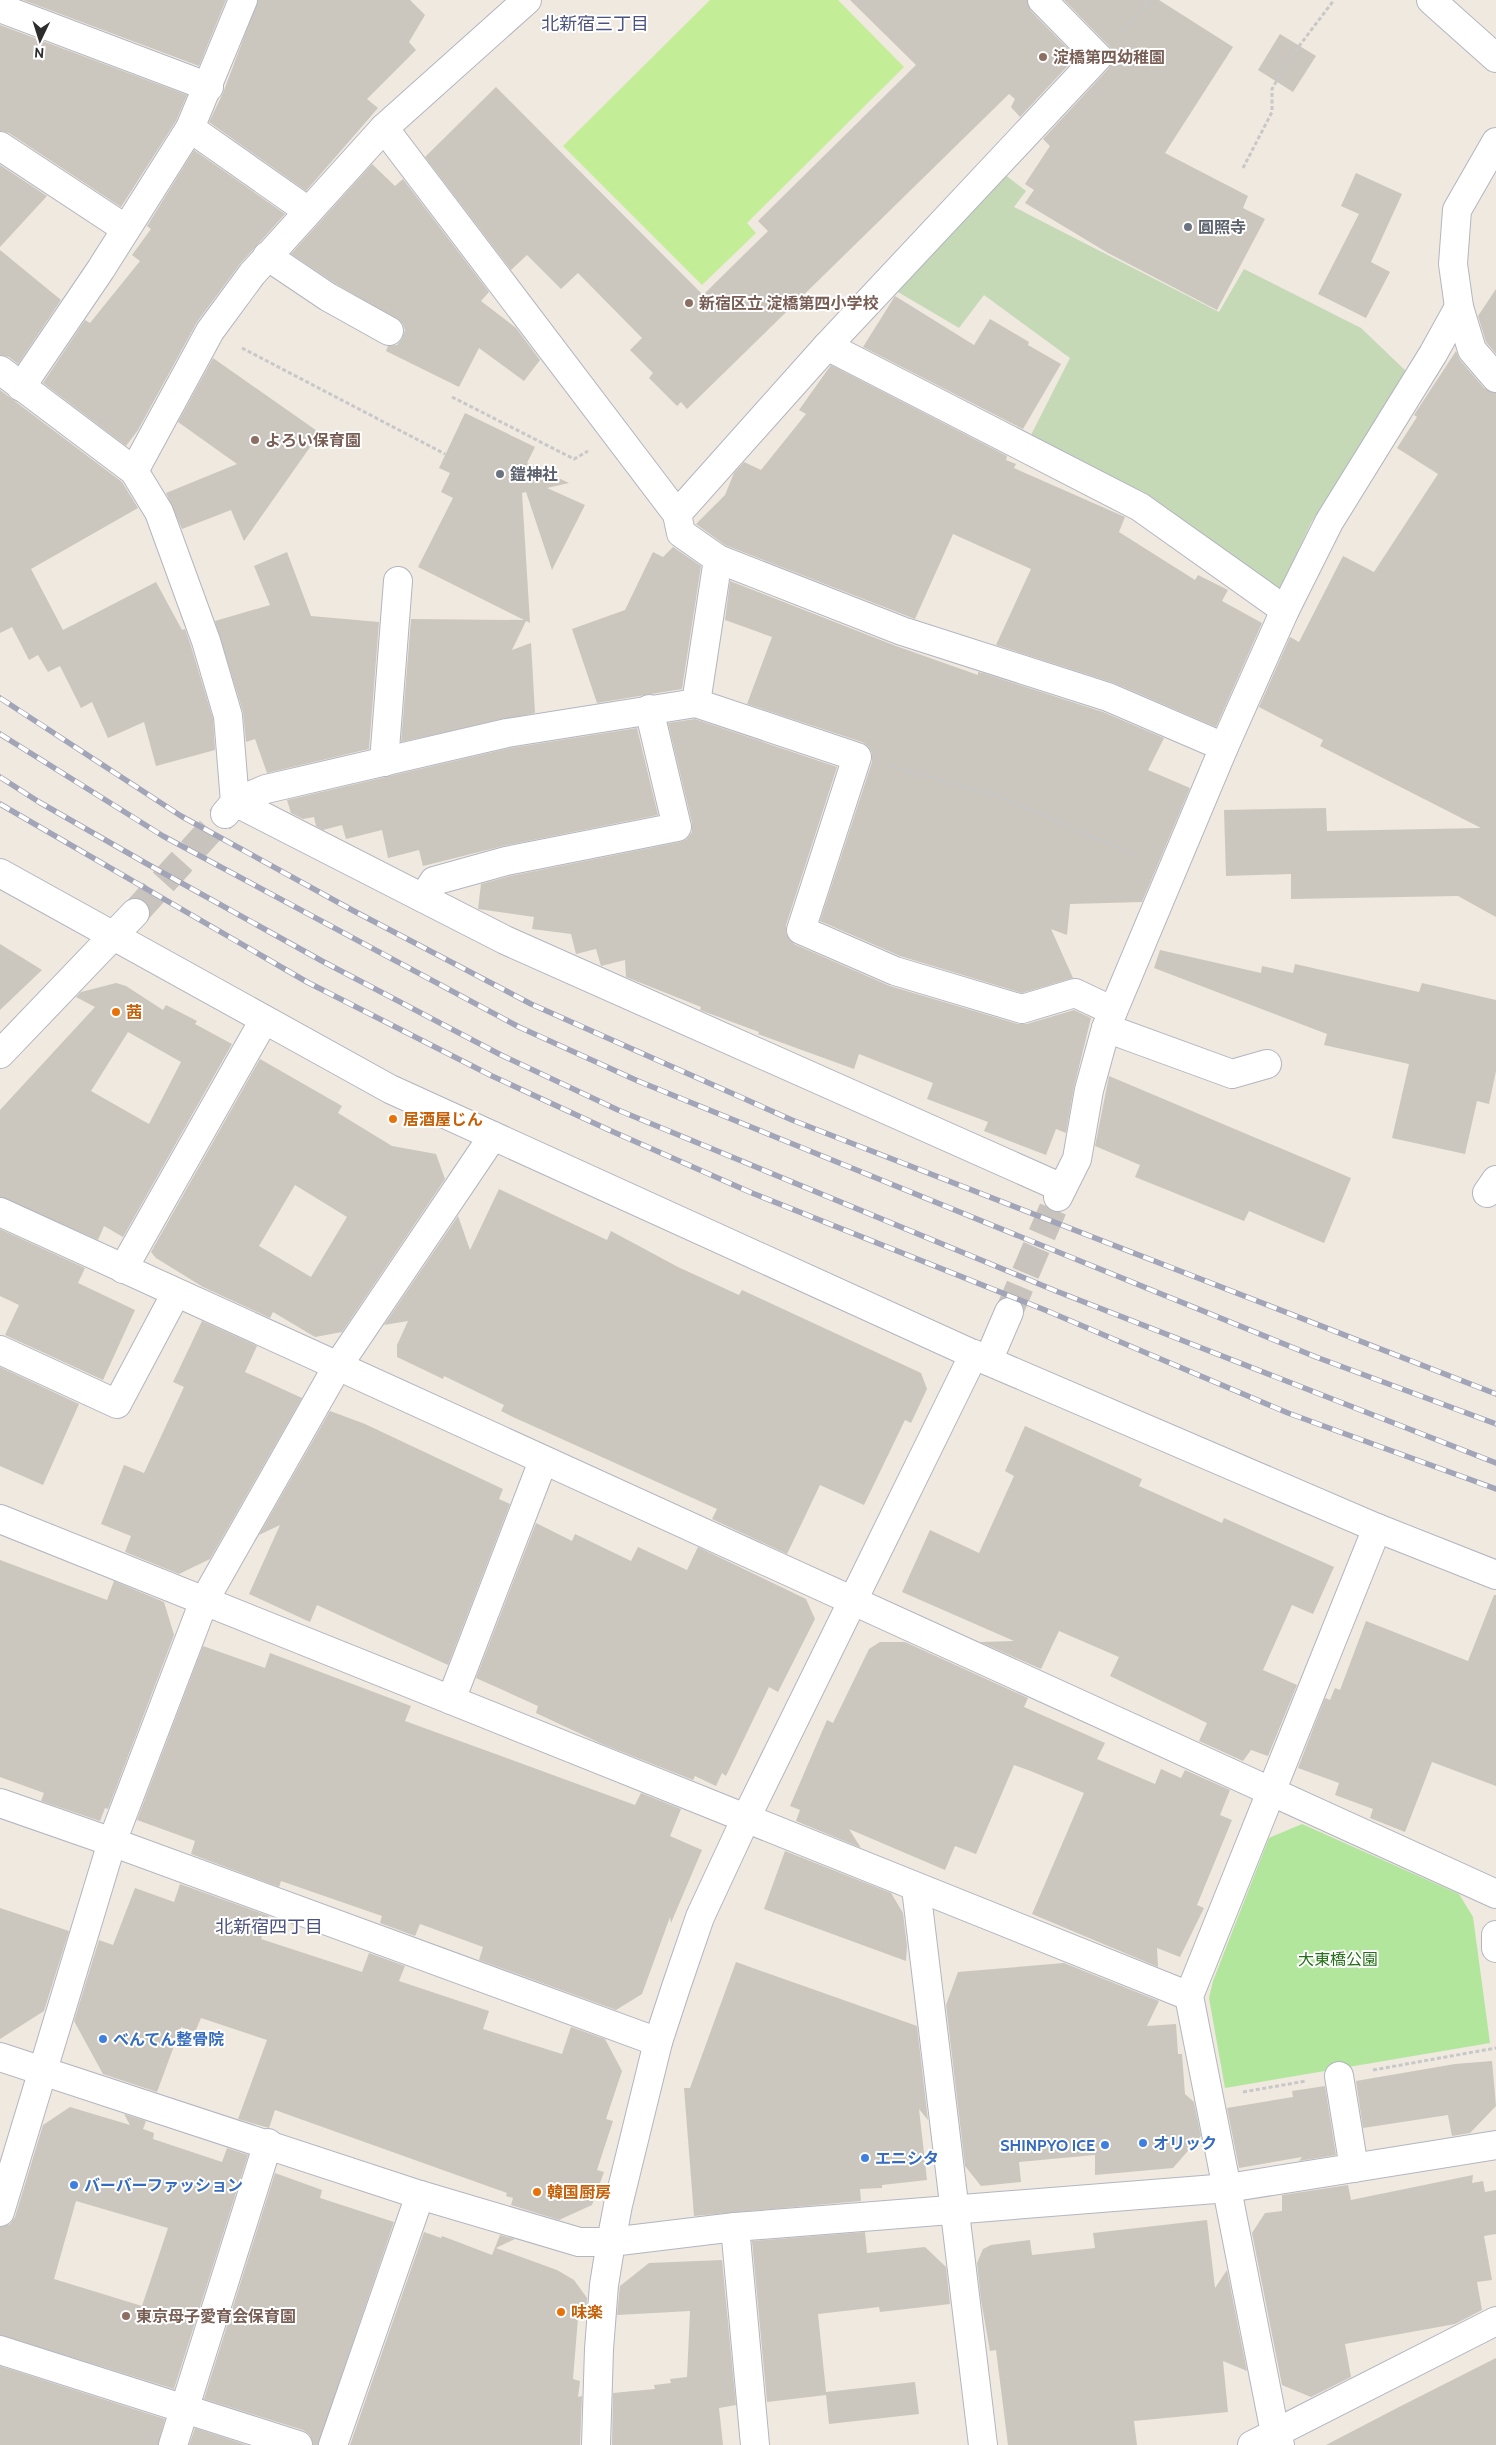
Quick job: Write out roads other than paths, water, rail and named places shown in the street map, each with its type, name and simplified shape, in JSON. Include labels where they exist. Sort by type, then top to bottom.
[{"type":"street","points":[[230,808],[228,716],[206,641],[160,512],[134,471],[10,379],[126,229],[190,128],[242,0]]},
{"type":"street","points":[[134,471],[210,331],[267,256],[384,128],[527,0]]},
{"type":"street","points":[[677,514],[828,346],[1098,57],[1042,0]]},
{"type":"street","points":[[1431,0],[1496,58]]},
{"type":"street","points":[[0,8],[208,87]]},
{"type":"street","points":[[190,128],[308,211]]},
{"type":"street","points":[[384,128],[677,514],[681,532],[718,560],[902,631],[1108,697],[1224,747]]},
{"type":"street","points":[[1496,142],[1457,210],[1453,264],[1459,307],[1472,350],[1496,378]]},
{"type":"street","points":[[0,146],[126,229]]},
{"type":"street","points":[[267,256],[328,298],[389,331]]},
{"type":"street","points":[[230,808],[423,898],[505,940],[1060,1193],[1077,1158],[1089,1090],[1109,1020],[1224,747],[1285,610],[1329,522],[1428,362],[1459,307]]},
{"type":"street","points":[[828,346],[1140,507],[1285,610]]},
{"type":"street","points":[[696,703],[718,560]]},
{"type":"street","points":[[384,762],[398,581]]},
{"type":"street","points":[[230,808],[266,790],[506,733],[696,703],[857,757],[801,930],[895,971],[1022,1009],[1074,993],[1109,1020],[1232,1074],[1267,1064]]},
{"type":"street","points":[[423,898],[434,881],[506,861],[678,827],[649,709]]},
{"type":"street","points":[[0,873],[390,1089],[981,1358],[1377,1528],[1496,1575]]},
{"type":"street","points":[[0,1054],[114,937],[135,912]]},
{"type":"street","points":[[123,1269],[264,1020]]},
{"type":"street","points":[[1,2204],[112,1842],[204,1601],[337,1367],[493,1136]]},
{"type":"street","points":[[0,1212],[1496,1894]]},
{"type":"street","points":[[0,1350],[118,1404],[176,1293]]},
{"type":"street","points":[[596,2445],[604,2285],[618,2205],[658,2042],[700,1917],[746,1818],[852,1602],[981,1358],[1009,1312]]},
{"type":"street","points":[[451,1700],[543,1461]]},
{"type":"street","points":[[0,1520],[1189,1996]]},
{"type":"street","points":[[1377,1528],[1189,1996],[1228,2188],[1269,2441],[1496,2321]]},
{"type":"street","points":[[0,1803],[112,1842],[658,2042]]},
{"type":"street","points":[[916,1888],[983,2445]]},
{"type":"street","points":[[1496,1935],[1496,1948]]},
{"type":"street","points":[[0,2057],[420,2195],[579,2242],[611,2242],[735,2227],[1228,2188],[1496,2145]]},
{"type":"street","points":[[1339,2076],[1354,2168]]},
{"type":"street","points":[[173,2445],[268,2144]]},
{"type":"street","points":[[333,2445],[420,2195]]},
{"type":"street","points":[[735,2227],[755,2445]]},
{"type":"street","points":[[0,2350],[298,2445]]},
{"type":"tunnel","points":[[135,913],[225,814]]},
{"type":"tunnel","points":[[1009,1312],[1058,1197]]},
{"type":"railway","points":[[0,698],[181,816],[352,910],[531,1004],[792,1120],[1496,1394]]},
{"type":"railway","points":[[0,734],[163,836],[519,1027],[638,1081],[1316,1357],[1496,1424]]},
{"type":"railway","points":[[0,777],[39,802],[149,865],[322,961],[501,1055],[618,1110],[1056,1291],[1496,1463]]},
{"type":"railway","points":[[0,804],[307,982],[492,1076],[609,1130],[752,1193],[1045,1310],[1288,1413],[1496,1489]]},
{"type":"place","name":"淀橋第四幼稚園","points":[[1043,57]]},
{"type":"place","name":"圓照寺","points":[[1188,227]]},
{"type":"place","name":"新宿区立 淀橋第四小学校","points":[[689,303]]},
{"type":"place","name":"よろい保育園","points":[[255,440]]},
{"type":"place","name":"鎧神社","points":[[500,474]]},
{"type":"place","name":"茜","points":[[116,1012]]},
{"type":"place","name":"居酒屋じん","points":[[393,1119]]},
{"type":"place","name":"べんてん整骨院","points":[[103,2039]]},
{"type":"place","name":"オリック","points":[[1143,2143]]},
{"type":"place","name":"SHINPYO ICE","points":[[1105,2145]]},
{"type":"place","name":"エニシタ","points":[[865,2158]]},
{"type":"place","name":"バーバーファッション","points":[[74,2185]]},
{"type":"place","name":"韓国厨房","points":[[537,2192]]},
{"type":"place","name":"味楽","points":[[561,2312]]},
{"type":"place","name":"東京母子愛育会保育園","points":[[126,2316]]},
{"type":"district","name":"北新宿三丁目","points":[[595,24]]},
{"type":"district","name":"北新宿四丁目","points":[[269,1927]]},
{"type":"park label","name":"大東橋公園","points":[[1338,1959]]}]
